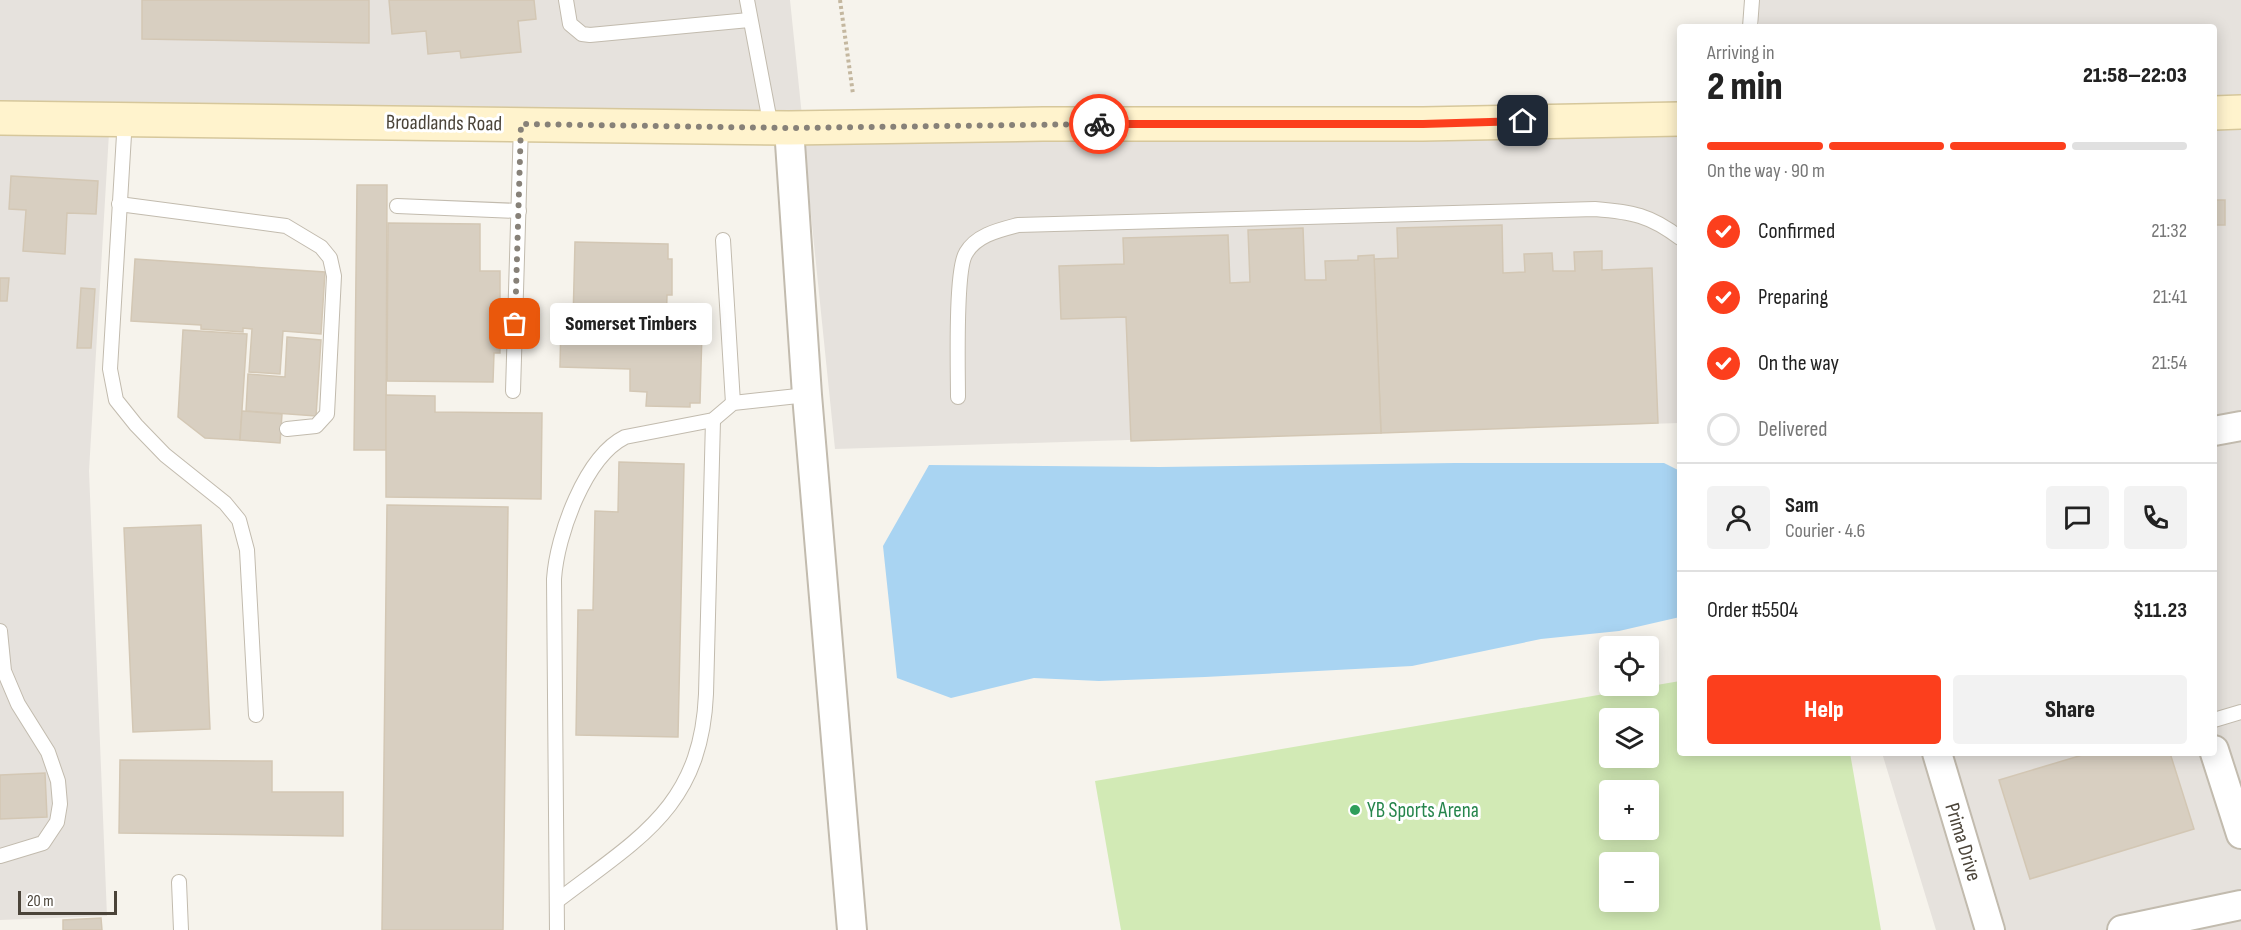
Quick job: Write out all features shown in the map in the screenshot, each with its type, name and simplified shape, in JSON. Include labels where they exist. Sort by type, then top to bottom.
[{"type":"main road","points":[[2217,112],[2241,112]]},
{"type":"main road","name":"Broadlands Road","points":[[0,118],[780,127],[1423,124],[1677,119]]},
{"type":"street","points":[[780,127],[807,395],[852,930]]},
{"type":"street","points":[[2217,430],[2241,426]]},
{"type":"street","name":"Prima Drive","points":[[1937,756],[1990,930]]},
{"type":"street","points":[[2216,756],[2241,834]]},
{"type":"street","points":[[2139,928],[2241,905]]},
{"type":"lane","points":[[566,0],[570,24],[575,30],[590,35],[749,20]]},
{"type":"lane","points":[[747,0],[749,20],[780,127]]},
{"type":"lane","points":[[1750,24],[1752,0]]},
{"type":"lane","points":[[125,118],[110,369],[116,399],[165,455],[225,503],[239,520],[247,550],[256,715]]},
{"type":"lane","points":[[513,391],[521,124]]},
{"type":"lane","points":[[119,204],[286,226],[321,247],[330,258],[334,276],[327,414],[316,426],[286,429]]},
{"type":"lane","points":[[397,206],[519,211]]},
{"type":"lane","points":[[958,397],[960,266],[965,253],[973,243],[1000,230],[1018,225],[1595,209],[1634,212],[1677,236]]},
{"type":"lane","points":[[723,240],[733,403]]},
{"type":"lane","points":[[557,930],[554,579],[559,543],[565,523],[596,461],[613,443],[625,437],[713,420],[733,403],[807,395]]},
{"type":"lane","points":[[557,901],[646,833],[662,817],[687,780],[699,752],[705,723],[713,420]]},
{"type":"lane","points":[[0,631],[4,671],[18,704],[48,752],[58,781],[60,804],[57,822],[43,843],[0,856]]},
{"type":"lane","points":[[2217,719],[2241,711]]},
{"type":"lane","points":[[179,882],[181,930]]},
{"type":"path","points":[[840,0],[858,127]]},
{"type":"shaded area","points":[[0,0],[790,0],[803,126],[1677,115],[1677,423],[835,449],[802,127],[110,116],[89,471],[107,916],[0,920]]},
{"type":"shaded area","points":[[1752,0],[2241,0],[2241,930],[1936,930],[1883,756],[2217,756],[2217,24],[1759,24]]},
{"type":"green space","name":"YB Sports Arena","points":[[1677,682],[1677,756],[1851,756],[1881,930],[1121,930],[1095,781],[1599,695],[1659,696],[1659,685]]},
{"type":"water","points":[[1664,463],[1677,470],[1677,618],[1619,631],[1541,639],[1412,666],[1099,681],[1034,678],[951,698],[897,678],[883,546],[929,465],[1160,467]]},
{"type":"building","points":[[142,0],[369,0],[369,43],[142,39]]},
{"type":"building","points":[[389,0],[534,0],[536,19],[518,21],[521,52],[461,58],[460,51],[428,54],[426,31],[392,34]]},
{"type":"building","points":[[11,176],[98,181],[96,214],[67,213],[65,254],[23,251],[26,210],[9,209]]},
{"type":"building","points":[[357,185],[387,185],[386,450],[354,450]]},
{"type":"building","points":[[2217,200],[2225,200],[2225,225],[2217,225]]},
{"type":"building","points":[[388,223],[480,224],[480,271],[500,271],[500,353],[494,353],[493,382],[387,381]]},
{"type":"building","points":[[1502,225],[1503,273],[1525,272],[1524,254],[1552,253],[1553,271],[1575,271],[1574,252],[1602,251],[1602,270],[1652,268],[1658,423],[1381,433],[1374,259],[1398,258],[1397,228]]},
{"type":"building","points":[[1303,228],[1305,280],[1326,280],[1325,261],[1358,260],[1358,256],[1374,255],[1381,433],[1131,441],[1126,317],[1061,319],[1059,266],[1124,264],[1123,238],[1228,235],[1230,283],[1250,282],[1248,230]]},
{"type":"building","points":[[575,242],[668,244],[668,259],[672,259],[672,295],[667,295],[666,330],[702,331],[700,403],[690,403],[690,407],[646,406],[647,392],[630,391],[630,369],[560,367],[561,321],[573,321]]},
{"type":"building","points":[[135,259],[325,272],[321,334],[283,331],[280,374],[249,372],[252,329],[243,328],[243,332],[201,329],[201,325],[131,321]]},
{"type":"building","points":[[0,278],[9,278],[7,301],[0,301]]},
{"type":"building","points":[[81,288],[95,289],[91,348],[77,348]]},
{"type":"building","points":[[183,330],[247,334],[240,440],[205,438],[178,417]]},
{"type":"building","points":[[287,337],[321,340],[316,416],[246,411],[248,374],[285,377]]},
{"type":"building","points":[[386,395],[435,396],[435,412],[542,413],[541,499],[386,497]]},
{"type":"building","points":[[242,411],[282,414],[280,443],[240,440]]},
{"type":"building","points":[[619,462],[684,464],[678,737],[576,735],[578,610],[593,610],[595,511],[618,512]]},
{"type":"building","points":[[387,505],[508,507],[503,930],[382,930]]},
{"type":"building","points":[[201,525],[210,729],[133,732],[124,528]]},
{"type":"building","points":[[2079,756],[2171,756],[2194,829],[2030,879],[1999,780]]},
{"type":"building","points":[[120,760],[272,761],[272,792],[343,792],[343,836],[119,833]]},
{"type":"building","points":[[45,773],[47,817],[0,819],[0,775]]},
{"type":"building","points":[[101,918],[102,930],[63,930],[63,920]]},
{"type":"way so far","points":[[515,324],[521,124],[789,128],[1099,124]]},
{"type":"place","name":"Somerset Timbers","points":[[515,324]]},
{"type":"place","name":"YB Sports Arena","points":[[1355,810]]},
{"type":"route","points":[[1099,124],[1423,124],[1523,121]]}]
